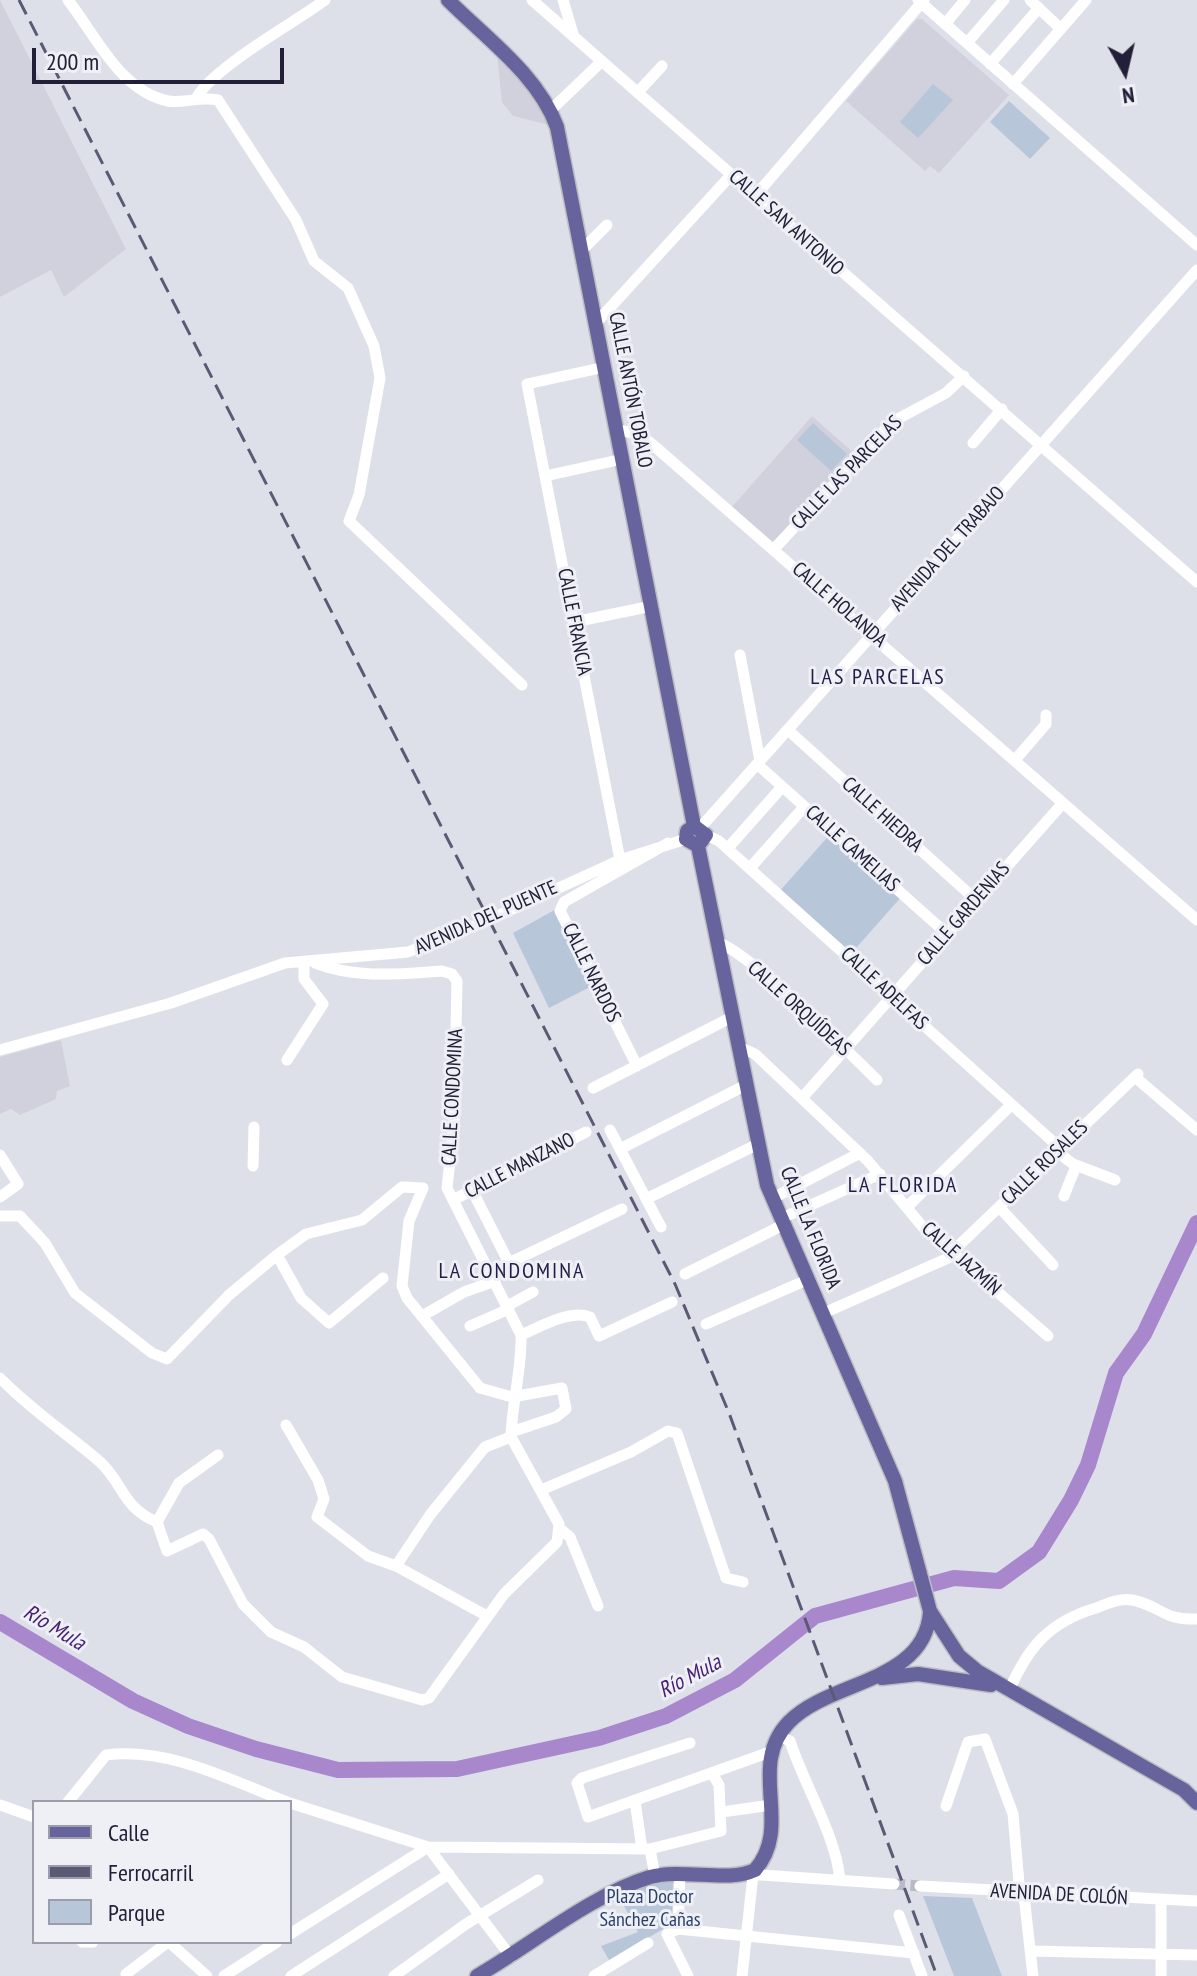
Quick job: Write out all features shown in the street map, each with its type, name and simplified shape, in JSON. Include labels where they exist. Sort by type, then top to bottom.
[{"type":"main road","name":"CALLE ANTÓN TOBALO","points":[[448,0],[532,82],[551,110],[582,250],[697,835]]},
{"type":"main road","name":"CALLE LA FLORIDA","points":[[697,835],[758,1144],[773,1198],[895,1481],[930,1611],[966,1663],[1004,1688]]},
{"type":"main road","name":"CALLE LA FLORIDA","points":[[919,1645],[927,1633],[930,1611]]},
{"type":"main road","points":[[477,1976],[613,1893],[655,1876],[680,1873],[750,1874],[769,1848],[773,1833],[770,1752],[778,1736],[804,1710],[896,1665],[931,1636],[950,1644],[951,1667],[933,1675]]},
{"type":"main road","points":[[919,1645],[917,1665],[933,1675]]},
{"type":"main road","points":[[852,1686],[901,1675],[933,1675],[1004,1688],[1184,1790],[1197,1803]]},
{"type":"street","points":[[68,0],[117,68],[137,89],[171,102],[197,97],[218,100],[296,220],[314,261],[348,288],[374,346],[380,378],[359,495],[349,521],[522,685]]},
{"type":"street","points":[[197,97],[203,87],[224,71],[325,0]]},
{"type":"street","name":"CALLE SAN ANTONIO","points":[[532,0],[1042,443],[1197,582]]},
{"type":"street","points":[[563,0],[575,38]]},
{"type":"street","points":[[945,24],[965,0]]},
{"type":"street","points":[[967,43],[1004,0]]},
{"type":"street","points":[[1013,84],[1086,0]]},
{"type":"street","points":[[756,195],[921,1],[1197,245]]},
{"type":"street","points":[[990,64],[1034,4],[1061,29]]},
{"type":"street","points":[[551,110],[602,61]]},
{"type":"street","points":[[638,92],[662,66]]},
{"type":"street","points":[[596,323],[732,174]]},
{"type":"street","points":[[582,250],[607,225]]},
{"type":"street","name":"AVENIDA DEL TRABAJO","points":[[697,835],[758,762],[1197,270]]},
{"type":"street","name":"CALLE FRANCIA","points":[[605,367],[527,384],[620,860]]},
{"type":"street","name":"CALLE LAS PARCELAS","points":[[774,549],[892,422],[946,393],[964,376]]},
{"type":"street","points":[[973,443],[1002,409]]},
{"type":"street","name":"CALLE HOLANDA","points":[[618,430],[639,434],[1197,920]]},
{"type":"street","points":[[545,476],[623,459]]},
{"type":"street","points":[[574,622],[652,606]]},
{"type":"street","points":[[740,655],[758,762]]},
{"type":"street","points":[[1015,760],[1046,724],[1046,715]]},
{"type":"street","name":"CALLE HIEDRA","points":[[788,730],[977,901]]},
{"type":"street","name":"CALLE CAMELIAS","points":[[758,762],[947,934]]},
{"type":"street","points":[[728,848],[782,787]]},
{"type":"street","name":"CALLE GARDENIAS","points":[[802,1098],[1063,803]]},
{"type":"street","points":[[750,868],[804,807]]},
{"type":"street","name":"AVENIDA DEL PUENTE","points":[[1,1050],[171,1003],[258,971],[408,952],[490,920],[620,860],[697,835]]},
{"type":"street","name":"CALLE ADELFAS","points":[[697,835],[728,848],[1076,1166],[1115,1180]]},
{"type":"street","name":"CALLE NARDOS","points":[[637,1066],[560,911],[564,902],[668,843]]},
{"type":"street","name":"CALLE ORQUÍDEAS","points":[[717,942],[729,946],[877,1080]]},
{"type":"street","points":[[287,1060],[323,1004],[304,979],[309,963]]},
{"type":"street","name":"CALLE CONDOMINA","points":[[309,963],[341,973],[367,975],[442,971],[452,974],[457,981],[450,1194]]},
{"type":"street","points":[[593,1088],[732,1017]]},
{"type":"street","name":"CALLE JAZMÍN","points":[[739,1047],[755,1054],[860,1153],[922,1226],[1048,1336]]},
{"type":"street","name":"CALLE ROSALES","points":[[824,1313],[954,1254],[1136,1076],[1197,1130]]},
{"type":"street","points":[[620,1149],[746,1085]]},
{"type":"street","points":[[907,1207],[1011,1105]]},
{"type":"street","points":[[253,1166],[254,1127]]},
{"type":"street","points":[[610,1130],[661,1227]]},
{"type":"street","name":"CALLE MANZANO","points":[[450,1194],[473,1192],[586,1132]]},
{"type":"street","points":[[646,1199],[758,1144]]},
{"type":"street","points":[[773,1198],[860,1153]]},
{"type":"street","points":[[0,1155],[18,1184],[0,1197]]},
{"type":"street","points":[[1064,1196],[1076,1166]]},
{"type":"street","points":[[685,1274],[880,1174]]},
{"type":"street","points":[[0,1216],[20,1216],[45,1243],[75,1293],[152,1353],[167,1359],[229,1295],[306,1234],[362,1220],[402,1187],[450,1194],[521,1335],[522,1360],[512,1397],[511,1434],[559,1528],[570,1537],[598,1606]]},
{"type":"street","points":[[396,1566],[430,1515],[485,1447],[556,1417],[566,1409],[562,1388],[512,1397],[480,1388],[402,1286],[409,1221],[423,1188]]},
{"type":"street","points":[[473,1192],[509,1263]]},
{"type":"street","points":[[999,1207],[1053,1265]]},
{"type":"street","points":[[422,1316],[509,1263],[622,1209]]},
{"type":"street","points":[[464,1221],[483,1212]]},
{"type":"street","points":[[277,1255],[301,1298],[329,1323],[383,1278]]},
{"type":"street","points":[[706,1324],[809,1279]]},
{"type":"street","points":[[470,1326],[533,1292]]},
{"type":"street","points":[[521,1335],[553,1322],[584,1315],[590,1317],[599,1336],[672,1302]]},
{"type":"street","points":[[0,1378],[26,1405],[103,1464],[138,1514],[157,1522],[167,1551],[196,1535],[203,1534],[209,1539],[243,1604],[271,1632],[304,1647],[342,1677],[422,1700],[429,1698],[487,1616],[531,1565],[557,1542],[559,1528]]},
{"type":"street","points":[[286,1425],[318,1480],[324,1499],[317,1517],[368,1556],[396,1566],[487,1616]]},
{"type":"street","points":[[541,1490],[631,1452],[668,1431],[677,1433],[726,1578],[743,1582]]},
{"type":"street","points":[[157,1522],[179,1483],[218,1455]]},
{"type":"street","points":[[1004,1688],[1037,1641],[1053,1625],[1078,1614],[1113,1602],[1131,1600],[1174,1619],[1197,1619]]},
{"type":"street","points":[[778,1736],[790,1741],[801,1776],[838,1859],[840,1880]]},
{"type":"street","points":[[946,1806],[968,1742],[985,1739],[1013,1814],[1033,1976]]},
{"type":"street","points":[[690,1743],[577,1783],[588,1817],[713,1775],[770,1752]]},
{"type":"street","points":[[70,1800],[106,1755],[125,1753],[185,1763],[284,1800]]},
{"type":"street","points":[[292,1803],[428,1847],[646,1849],[721,1831],[719,1785],[713,1775]]},
{"type":"street","points":[[635,1801],[655,1876]]},
{"type":"street","points":[[0,1805],[32,1816]]},
{"type":"street","points":[[722,1812],[771,1805]]},
{"type":"street","points":[[428,1847],[511,1957]]},
{"type":"street","points":[[292,1933],[428,1847]]},
{"type":"street","points":[[678,1929],[680,1873]]},
{"type":"street","points":[[291,1976],[449,1874]]},
{"type":"street","points":[[742,1976],[750,1874],[894,1884]]},
{"type":"street","points":[[394,1976],[479,1916],[538,1880]]},
{"type":"street","name":"AVENIDA DE COLÓN","points":[[920,1886],[1022,1894],[1197,1901]]},
{"type":"street","points":[[1161,1900],[1161,1976]]},
{"type":"street","points":[[899,1915],[922,1976]]},
{"type":"street","points":[[688,1976],[667,1934],[678,1929],[914,1953]]},
{"type":"street","points":[[594,1976],[648,1943]]},
{"type":"street","points":[[126,1974],[165,1944]]},
{"type":"street","points":[[170,1944],[207,1976]]},
{"type":"street","points":[[224,1976],[274,1944]]},
{"type":"street","points":[[1032,1951],[1197,1955]]},
{"type":"shaded area","points":[[0,0],[126,249],[64,297],[51,270],[0,297]]},
{"type":"shaded area","points":[[917,19],[922,19],[1009,95],[939,173],[930,166],[925,171],[846,101]]},
{"type":"shaded area","points":[[497,55],[539,100],[549,125],[513,116],[502,102]]},
{"type":"shaded area","points":[[812,416],[855,454],[777,541],[771,542],[731,508]]},
{"type":"shaded area","points":[[61,1040],[70,1086],[57,1091],[56,1099],[20,1115],[11,1109],[0,1114],[0,1057]]},
{"type":"green space","points":[[933,84],[953,100],[918,138],[900,122]]},
{"type":"green space","points":[[1009,101],[1050,138],[1030,159],[990,122]]},
{"type":"green space","points":[[813,423],[847,454],[831,471],[797,440]]},
{"type":"green space","points":[[832,832],[903,895],[849,956],[778,893]]},
{"type":"green space","points":[[560,907],[596,984],[549,1008],[513,933]]},
{"type":"green space","name":"Plaza Doctor Sánchez Cañas","points":[[673,1880],[672,1924],[609,1960],[601,1946],[638,1932],[617,1893]]},
{"type":"green space","points":[[923,1896],[972,1898],[1002,1976],[954,1976]]},
{"type":"waterway","name":"Río Mula","points":[[0,1622],[133,1701],[188,1726],[256,1749],[338,1770],[457,1769],[599,1738],[666,1716],[735,1680],[815,1616],[954,1578],[999,1581],[1039,1552],[1088,1465],[1116,1373],[1144,1334],[1197,1223]]},
{"type":"tunnel","points":[[894,1884],[920,1886]]},
{"type":"railway","points":[[19,0],[675,1284],[729,1413],[937,1976]]},
{"type":"district","name":"LAS PARCELAS","points":[[878,678]]},
{"type":"district","name":"LA FLORIDA","points":[[903,1186]]},
{"type":"district","name":"LA CONDOMINA","points":[[512,1272]]}]
